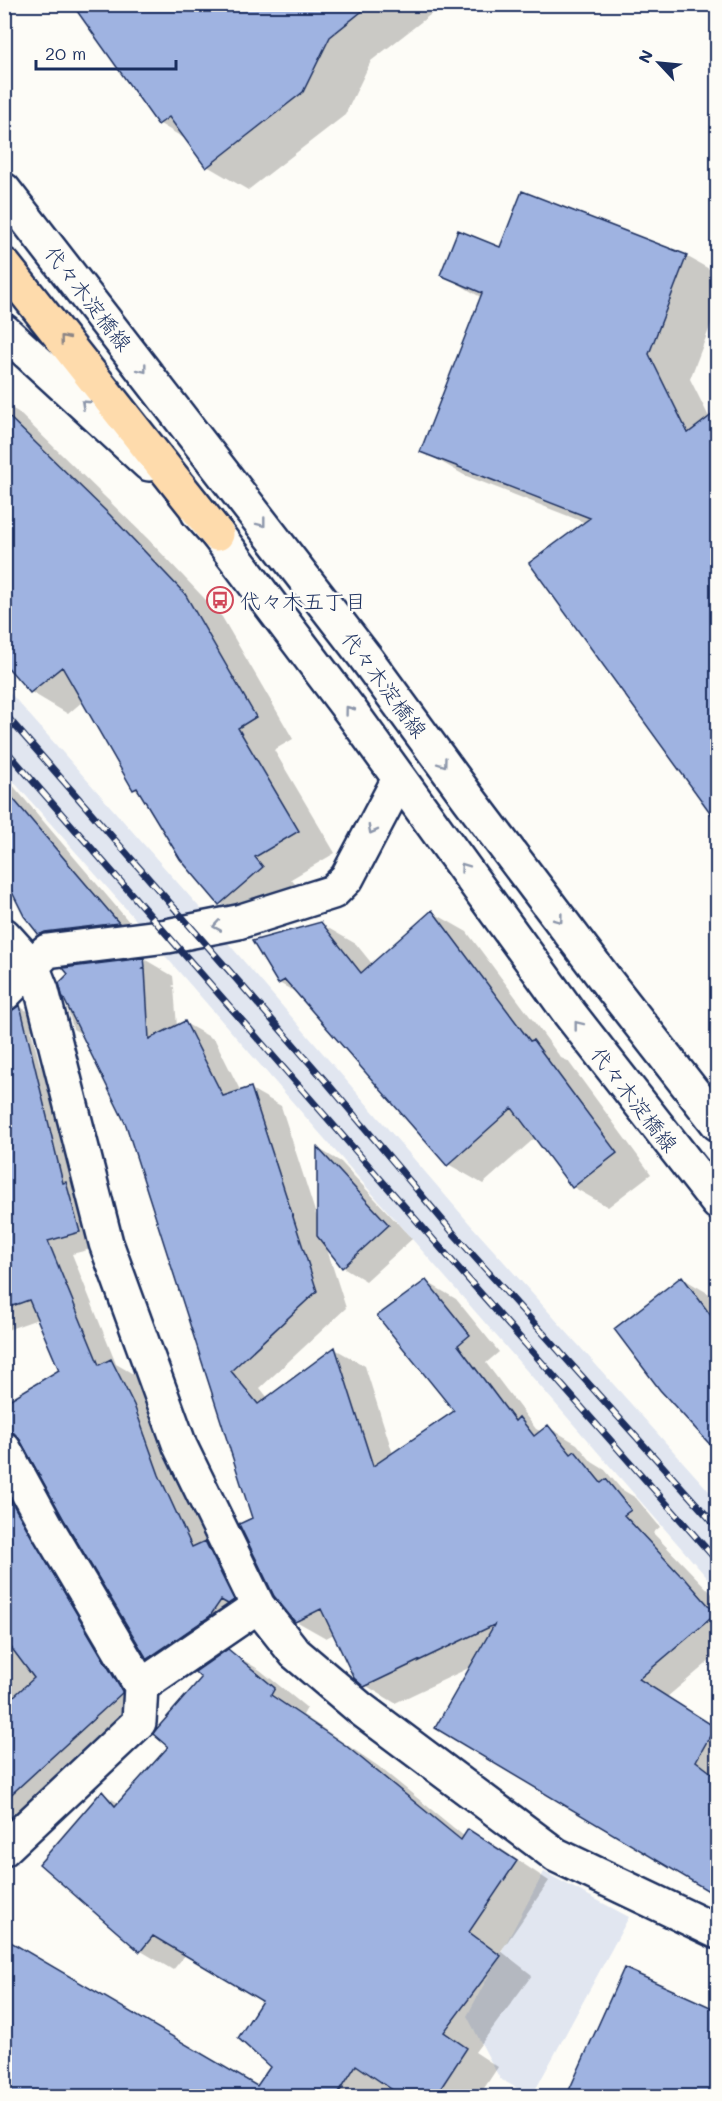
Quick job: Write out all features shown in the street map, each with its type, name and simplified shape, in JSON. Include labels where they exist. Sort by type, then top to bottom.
[{"type":"highway","points":[[4,265],[217,534]]},
{"type":"street","name":"代々木淀橋線","points":[[4,190],[358,648],[573,937],[717,1124]]},
{"type":"street","name":"代々木淀橋線","points":[[4,331],[158,472],[217,534],[399,778],[570,1014],[717,1203]]},
{"type":"street","points":[[4,994],[47,951],[167,936],[238,922],[333,892],[347,878],[399,778]]},
{"type":"street","points":[[4,935],[32,966],[42,991],[106,1243],[180,1446],[258,1606],[295,1653],[361,1708],[555,1856],[717,1932]]},
{"type":"street","points":[[4,1449],[141,1686],[139,1722],[4,1849]]},
{"type":"street","points":[[141,1686],[258,1606]]},
{"type":"shaded area","points":[[4,686],[207,916],[142,927],[5,772]]},
{"type":"shaded area","points":[[222,936],[469,1223],[717,1500],[717,1589],[160,950]]},
{"type":"shaded area","points":[[544,1872],[629,1917],[532,2096],[500,2079],[467,2016]]},
{"type":"building","points":[[72,4],[371,4],[330,37],[303,92],[206,168],[169,117],[158,125]]},
{"type":"building","points":[[522,191],[687,255],[649,354],[688,433],[717,411],[717,822],[529,563],[590,518],[420,452],[482,293],[440,275],[458,230],[500,247]]},
{"type":"building","points":[[4,412],[110,515],[185,594],[256,717],[238,728],[299,831],[255,857],[263,867],[219,905],[180,859],[137,788],[133,790],[62,667],[30,693],[4,663]]},
{"type":"building","points":[[4,788],[119,923],[45,932],[39,935],[24,916],[4,876]]},
{"type":"building","points":[[432,910],[617,1153],[572,1188],[512,1108],[447,1166],[285,980],[278,984],[252,941],[321,922],[361,973]]},
{"type":"building","points":[[144,958],[149,1039],[185,1021],[223,1096],[251,1087],[317,1291],[231,1371],[258,1404],[335,1347],[373,1466],[454,1411],[377,1316],[426,1280],[470,1335],[458,1345],[515,1421],[519,1417],[534,1436],[548,1425],[571,1454],[575,1451],[601,1483],[606,1479],[631,1510],[624,1515],[716,1614],[639,1679],[715,1727],[696,1761],[717,1777],[717,1896],[435,1728],[494,1625],[364,1687],[354,1678],[321,1609],[295,1622],[274,1596],[239,1524],[252,1518],[126,1125],[62,995],[59,983],[68,974],[63,968]]},
{"type":"building","points":[[20,1005],[63,1183],[66,1182],[80,1232],[48,1241],[99,1365],[111,1359],[134,1405],[159,1475],[192,1547],[205,1541],[234,1600],[228,1604],[221,1600],[210,1616],[147,1659],[64,1520],[20,1440],[14,1433],[4,1430],[4,1403],[59,1370],[29,1300],[4,1309],[4,1012],[9,1012]]},
{"type":"building","points":[[317,1147],[389,1225],[342,1268],[317,1236]]},
{"type":"building","points":[[682,1276],[717,1324],[717,1452],[660,1390],[614,1329]]},
{"type":"building","points":[[4,1489],[122,1693],[4,1801],[4,1705],[34,1678],[4,1638]]},
{"type":"building","points":[[228,1649],[275,1688],[271,1695],[345,1745],[461,1840],[468,1829],[517,1861],[469,1932],[501,1956],[444,2032],[467,2048],[435,2097],[403,2097],[356,2065],[336,2097],[4,2097],[4,1938],[257,2086],[270,2067],[238,2038],[262,2001],[153,1936],[140,1952],[39,1864],[102,1791],[115,1806],[168,1747],[153,1734],[154,1732],[201,1678],[195,1672]]},
{"type":"building","points":[[624,1968],[717,2010],[717,2097],[566,2097]]},
{"type":"railway","points":[[4,713],[328,1084],[455,1235],[718,1528]]},
{"type":"railway","points":[[4,748],[718,1562]]},
{"type":"place","name":"代々木五丁目","points":[[220,600]]}]
